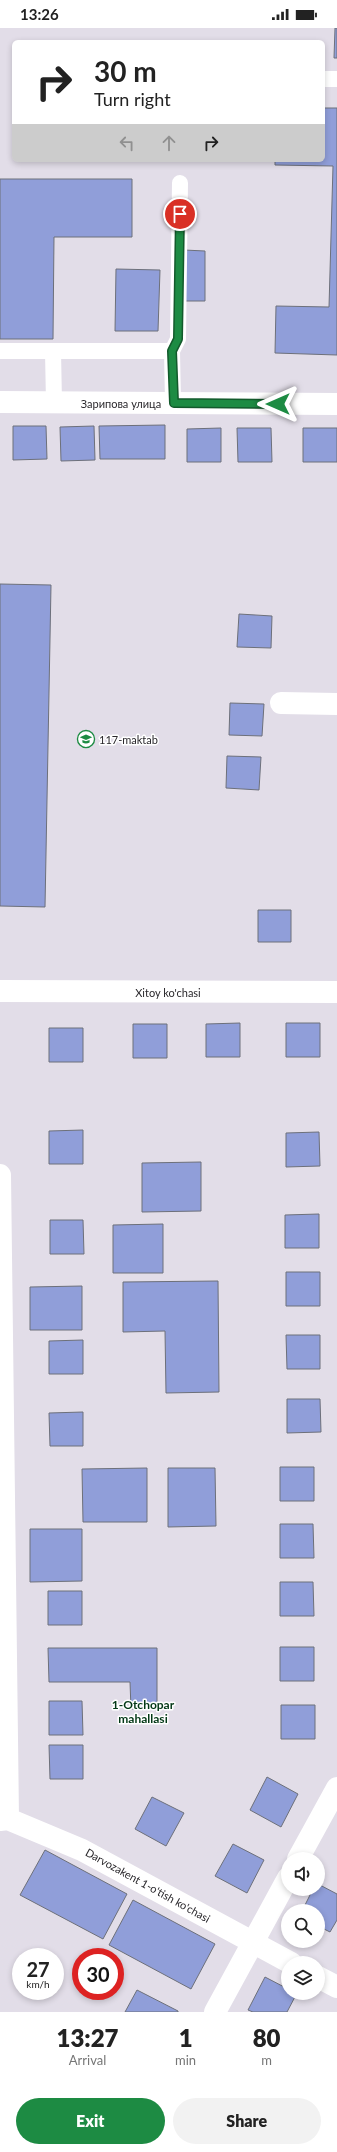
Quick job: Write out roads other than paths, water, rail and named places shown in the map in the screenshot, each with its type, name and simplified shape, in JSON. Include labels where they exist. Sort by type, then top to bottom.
[{"type":"street","name":"Зарипова улица","points":[[0,402],[337,404]]},
{"type":"street","points":[[281,703],[337,704]]},
{"type":"street","name":"Xitoy ko'chasi","points":[[0,991],[337,992]]},
{"type":"street","points":[[0,1176],[4,1819]]},
{"type":"street","points":[[302,1852],[337,1788]]},
{"type":"street","name":"Darvozakent 1-o'tish ko'chasi","points":[[4,1819],[82,1850],[281,1958]]},
{"type":"street","points":[[215,2012],[281,1891]]},
{"type":"street","points":[[325,1981],[337,1987]]},
{"type":"lane","points":[[325,79],[337,79]]},
{"type":"lane","points":[[174,403],[172,351],[178,339],[180,183]]},
{"type":"lane","points":[[0,351],[172,351]]},
{"type":"lane","points":[[53,352],[54,402]]},
{"type":"place","name":"117-maktab","points":[[86,739]]},
{"type":"district","name":"1-Otchopar mahallasi","points":[[143,1711]]}]
